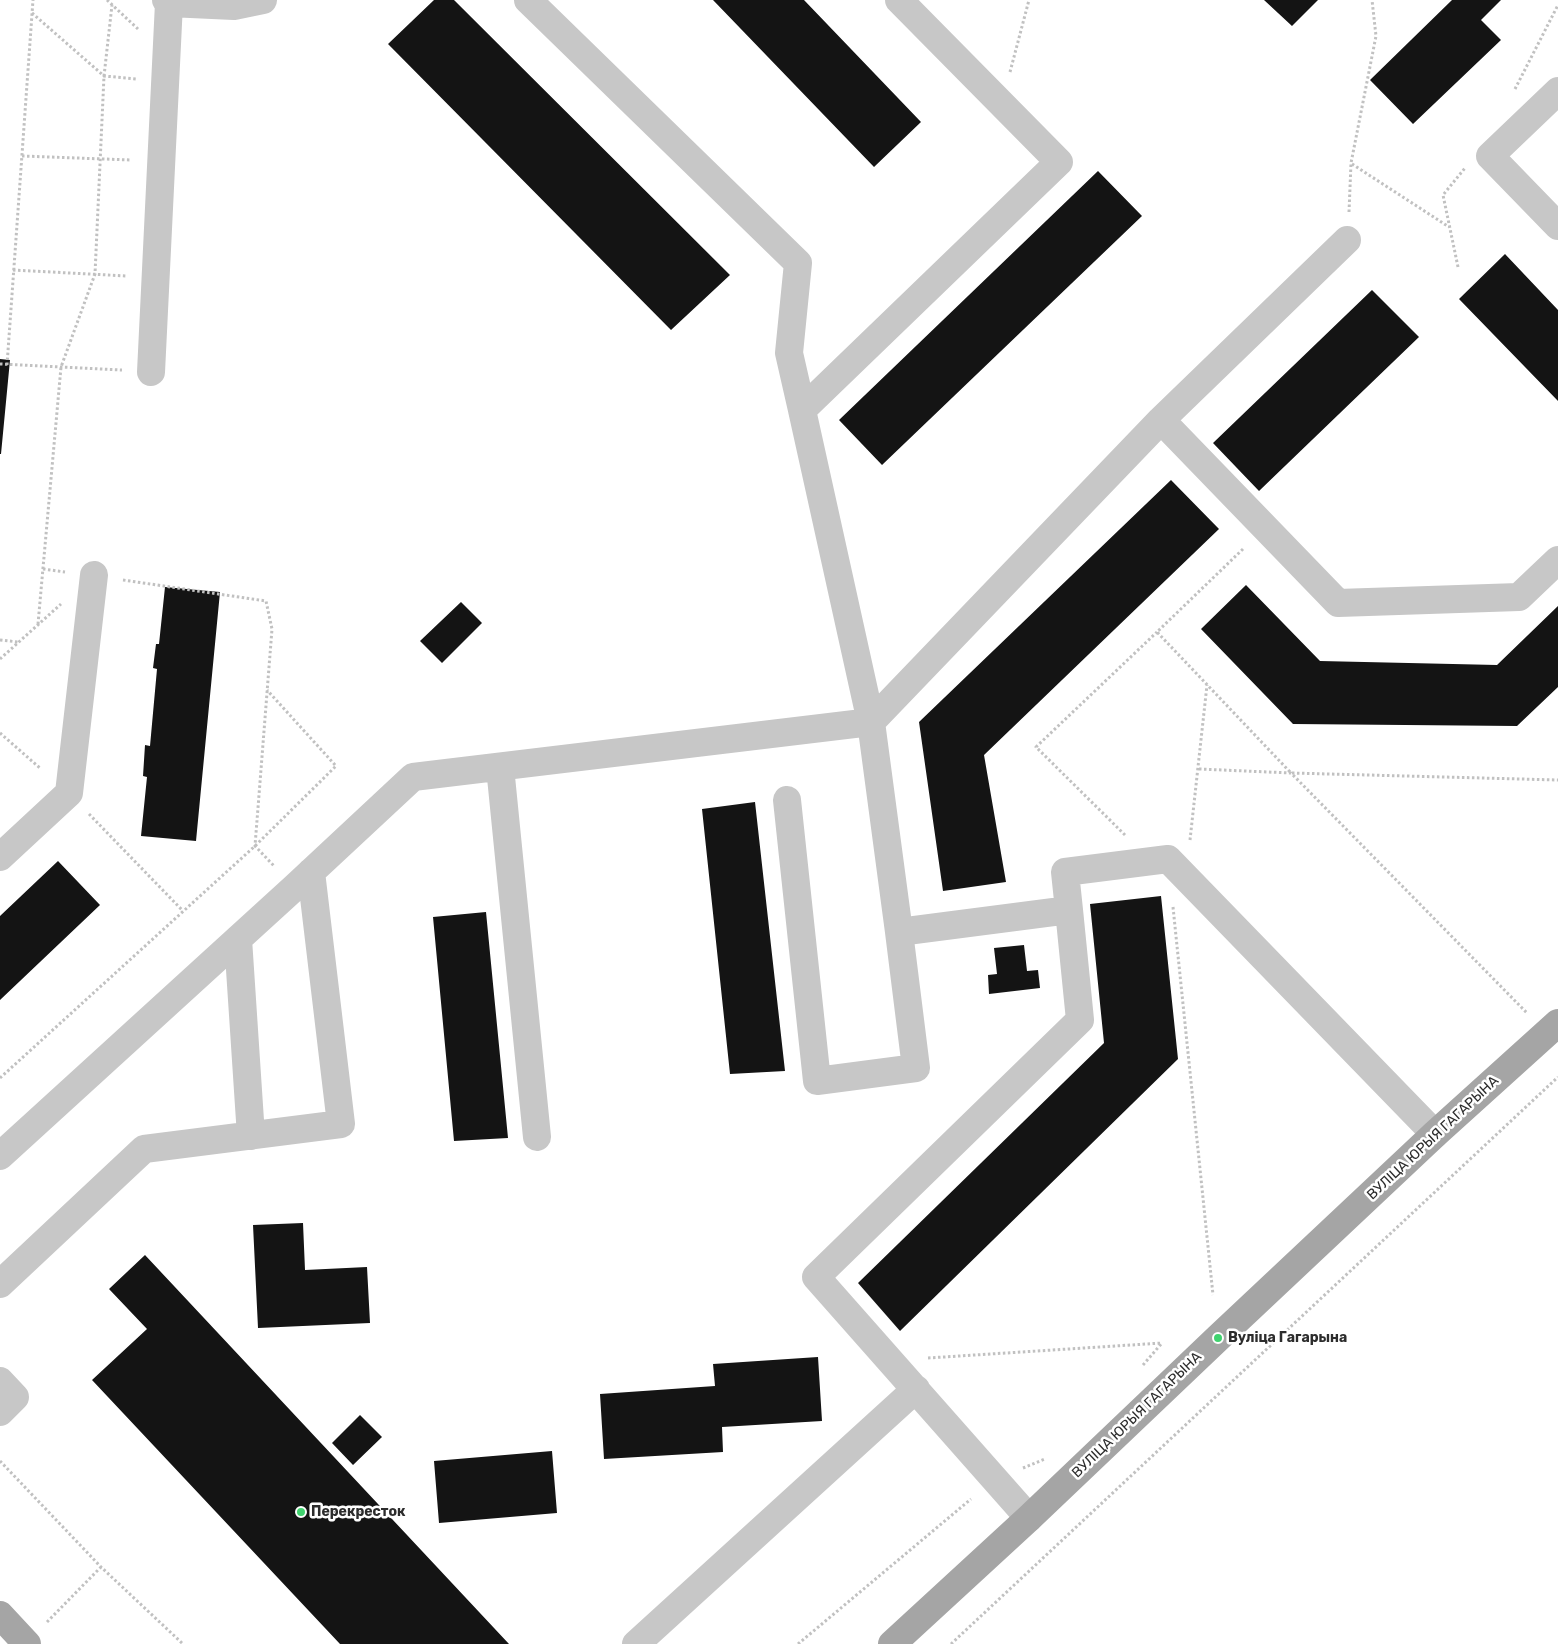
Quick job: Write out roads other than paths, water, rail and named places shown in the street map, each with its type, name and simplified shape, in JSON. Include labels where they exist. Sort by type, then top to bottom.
[{"type":"main road","name":"ВУЛІЦА ЮРЫЯ ГАГАРЫНА","points":[[892,1644],[1029,1518],[1435,1134],[1558,1023]]},
{"type":"main road","points":[[0,1615],[26,1643]]},
{"type":"lane","points":[[151,372],[167,1],[234,6],[263,0]]},
{"type":"lane","points":[[528,0],[798,263],[789,353],[871,722],[916,1068],[817,1081],[787,800]]},
{"type":"lane","points":[[802,410],[1059,162],[899,0]]},
{"type":"lane","points":[[1558,91],[1490,156],[1558,226]]},
{"type":"lane","points":[[0,1156],[303,880],[413,777],[871,722],[1161,420],[1348,240]]},
{"type":"lane","points":[[1161,420],[1338,603],[1519,597],[1558,560]]},
{"type":"lane","points":[[0,857],[70,793],[94,575]]},
{"type":"lane","points":[[500,767],[537,1137]]},
{"type":"lane","points":[[1029,1518],[816,1277],[1080,1020],[1065,872],[1168,866],[1435,1134]]},
{"type":"lane","points":[[0,1284],[144,1149],[341,1124],[303,880]]},
{"type":"lane","points":[[899,932],[1069,910]]},
{"type":"lane","points":[[238,939],[251,1136]]},
{"type":"lane","points":[[0,1381],[15,1397],[0,1412]]},
{"type":"lane","points":[[636,1644],[916,1389]]},
{"type":"place","name":"Вуліца Гагарына","points":[[1218,1338]]},
{"type":"place","name":"Перекресток","points":[[301,1512]]}]
